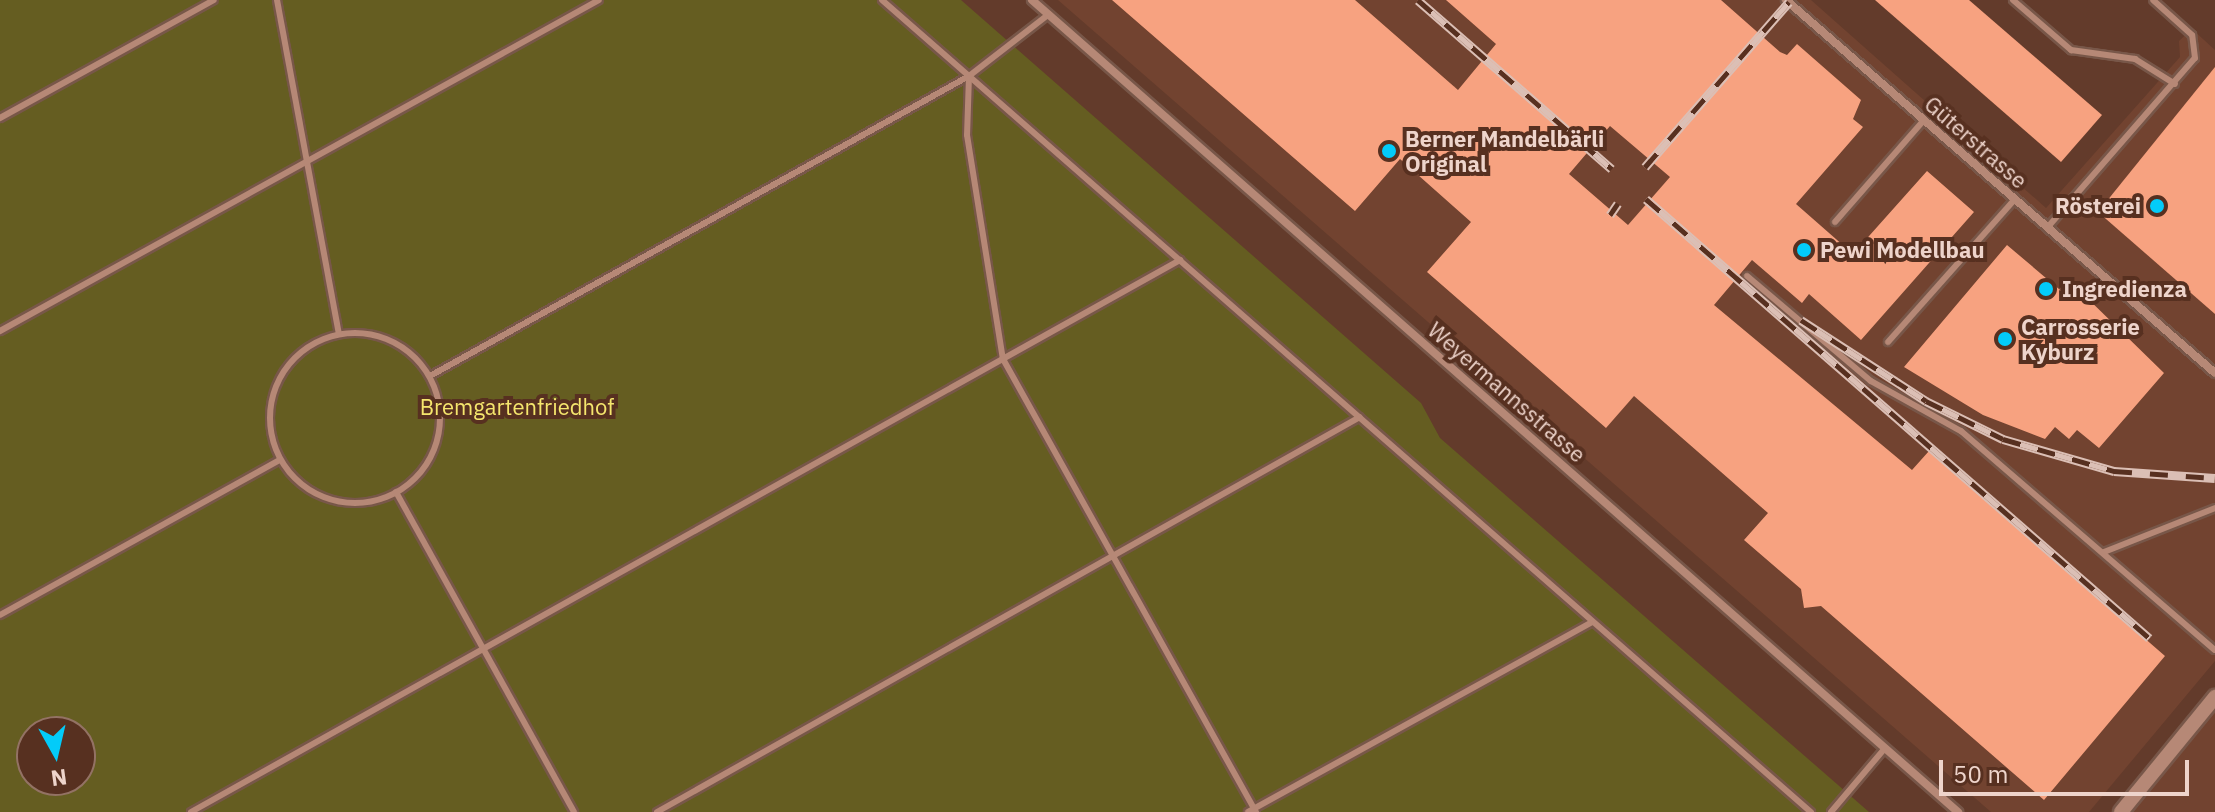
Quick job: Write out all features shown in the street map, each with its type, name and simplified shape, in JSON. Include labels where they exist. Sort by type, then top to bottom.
[{"type":"street","name":"Weyermannsstrasse","points":[[1032,0],[1958,812]]},
{"type":"street","name":"Güterstrasse","points":[[1786,0],[2215,373]]},
{"type":"street","points":[[2121,812],[2215,697]]},
{"type":"lane","points":[[0,118],[214,0]]},
{"type":"lane","points":[[277,0],[339,333]]},
{"type":"lane","points":[[0,331],[599,0]]},
{"type":"lane","points":[[882,0],[1811,812]]},
{"type":"lane","points":[[2013,0],[2071,50],[2135,59],[2175,84]]},
{"type":"lane","points":[[2047,228],[2175,84],[2197,45],[2153,0]]},
{"type":"lane","points":[[430,376],[969,76],[1049,14]]},
{"type":"lane","points":[[969,76],[967,135],[1003,359],[1252,811],[1592,622]]},
{"type":"lane","points":[[1835,222],[1924,120]]},
{"type":"lane","points":[[1888,342],[2014,200]]},
{"type":"lane","points":[[191,812],[1180,260]]},
{"type":"lane","points":[[1747,276],[1871,381],[1961,431],[2215,650]]},
{"type":"lane","points":[[339,333],[396,344],[430,376],[438,434],[429,459],[396,492],[337,501],[303,485],[280,460],[272,432],[275,389],[300,353],[339,333]]},
{"type":"lane","points":[[657,812],[1360,417]]},
{"type":"lane","points":[[0,615],[280,460]]},
{"type":"lane","points":[[396,492],[574,812]]},
{"type":"lane","points":[[2104,552],[2215,508]]},
{"type":"lane","points":[[1831,812],[1885,748]]},
{"type":"shaded area","points":[[1058,0],[1811,0],[2046,208],[2180,57],[2179,41],[2192,29],[2215,50],[2215,661],[2089,812],[1991,812]]},
{"type":"shaded area","points":[[2215,697],[2215,812],[2121,812]]},
{"type":"green space","name":"Bremgartenfriedhof","points":[[0,0],[961,0],[1421,403],[1440,438],[1869,812],[0,812]]},
{"type":"building","points":[[1112,0],[1355,0],[1458,90],[1496,44],[1446,0],[1721,0],[1780,52],[1787,55],[1797,44],[1861,100],[1853,119],[1863,127],[1796,204],[1853,254],[1927,171],[1974,212],[1861,340],[1809,294],[1802,303],[1752,260],[1714,305],[1912,470],[1929,451],[2165,656],[2044,800],[1821,606],[1804,608],[1801,589],[1744,540],[1768,513],[1634,396],[1606,428],[1427,272],[1471,222],[1400,159],[1355,211]],"holes":[[[1610,126],[1670,177],[1628,225],[1569,174]]]},
{"type":"building","points":[[1875,0],[1969,0],[2102,115],[2061,162]]},
{"type":"building","points":[[2215,67],[2215,314],[2098,212]]},
{"type":"building","points":[[2007,245],[2072,300],[2080,291],[2164,373],[2099,448],[2077,430],[2069,439],[2055,427],[2045,439],[1983,415],[1904,367]]},
{"type":"railway","points":[[1418,0],[1612,169]]},
{"type":"railway","points":[[1645,167],[1789,2]]},
{"type":"railway","points":[[1646,199],[2149,638]]},
{"type":"railway","points":[[1610,215],[1618,203]]},
{"type":"railway","points":[[1801,320],[1926,401],[2003,439],[2114,471],[2215,478]]},
{"type":"place","name":"Berner Mandelbärli Original","points":[[1389,151]]},
{"type":"place","name":"Rösterei","points":[[2157,206]]},
{"type":"place","name":"Pewi Modellbau","points":[[1804,250]]},
{"type":"place","name":"Ingredienza","points":[[2046,289]]},
{"type":"place","name":"Carrosserie Kyburz","points":[[2005,339]]}]
